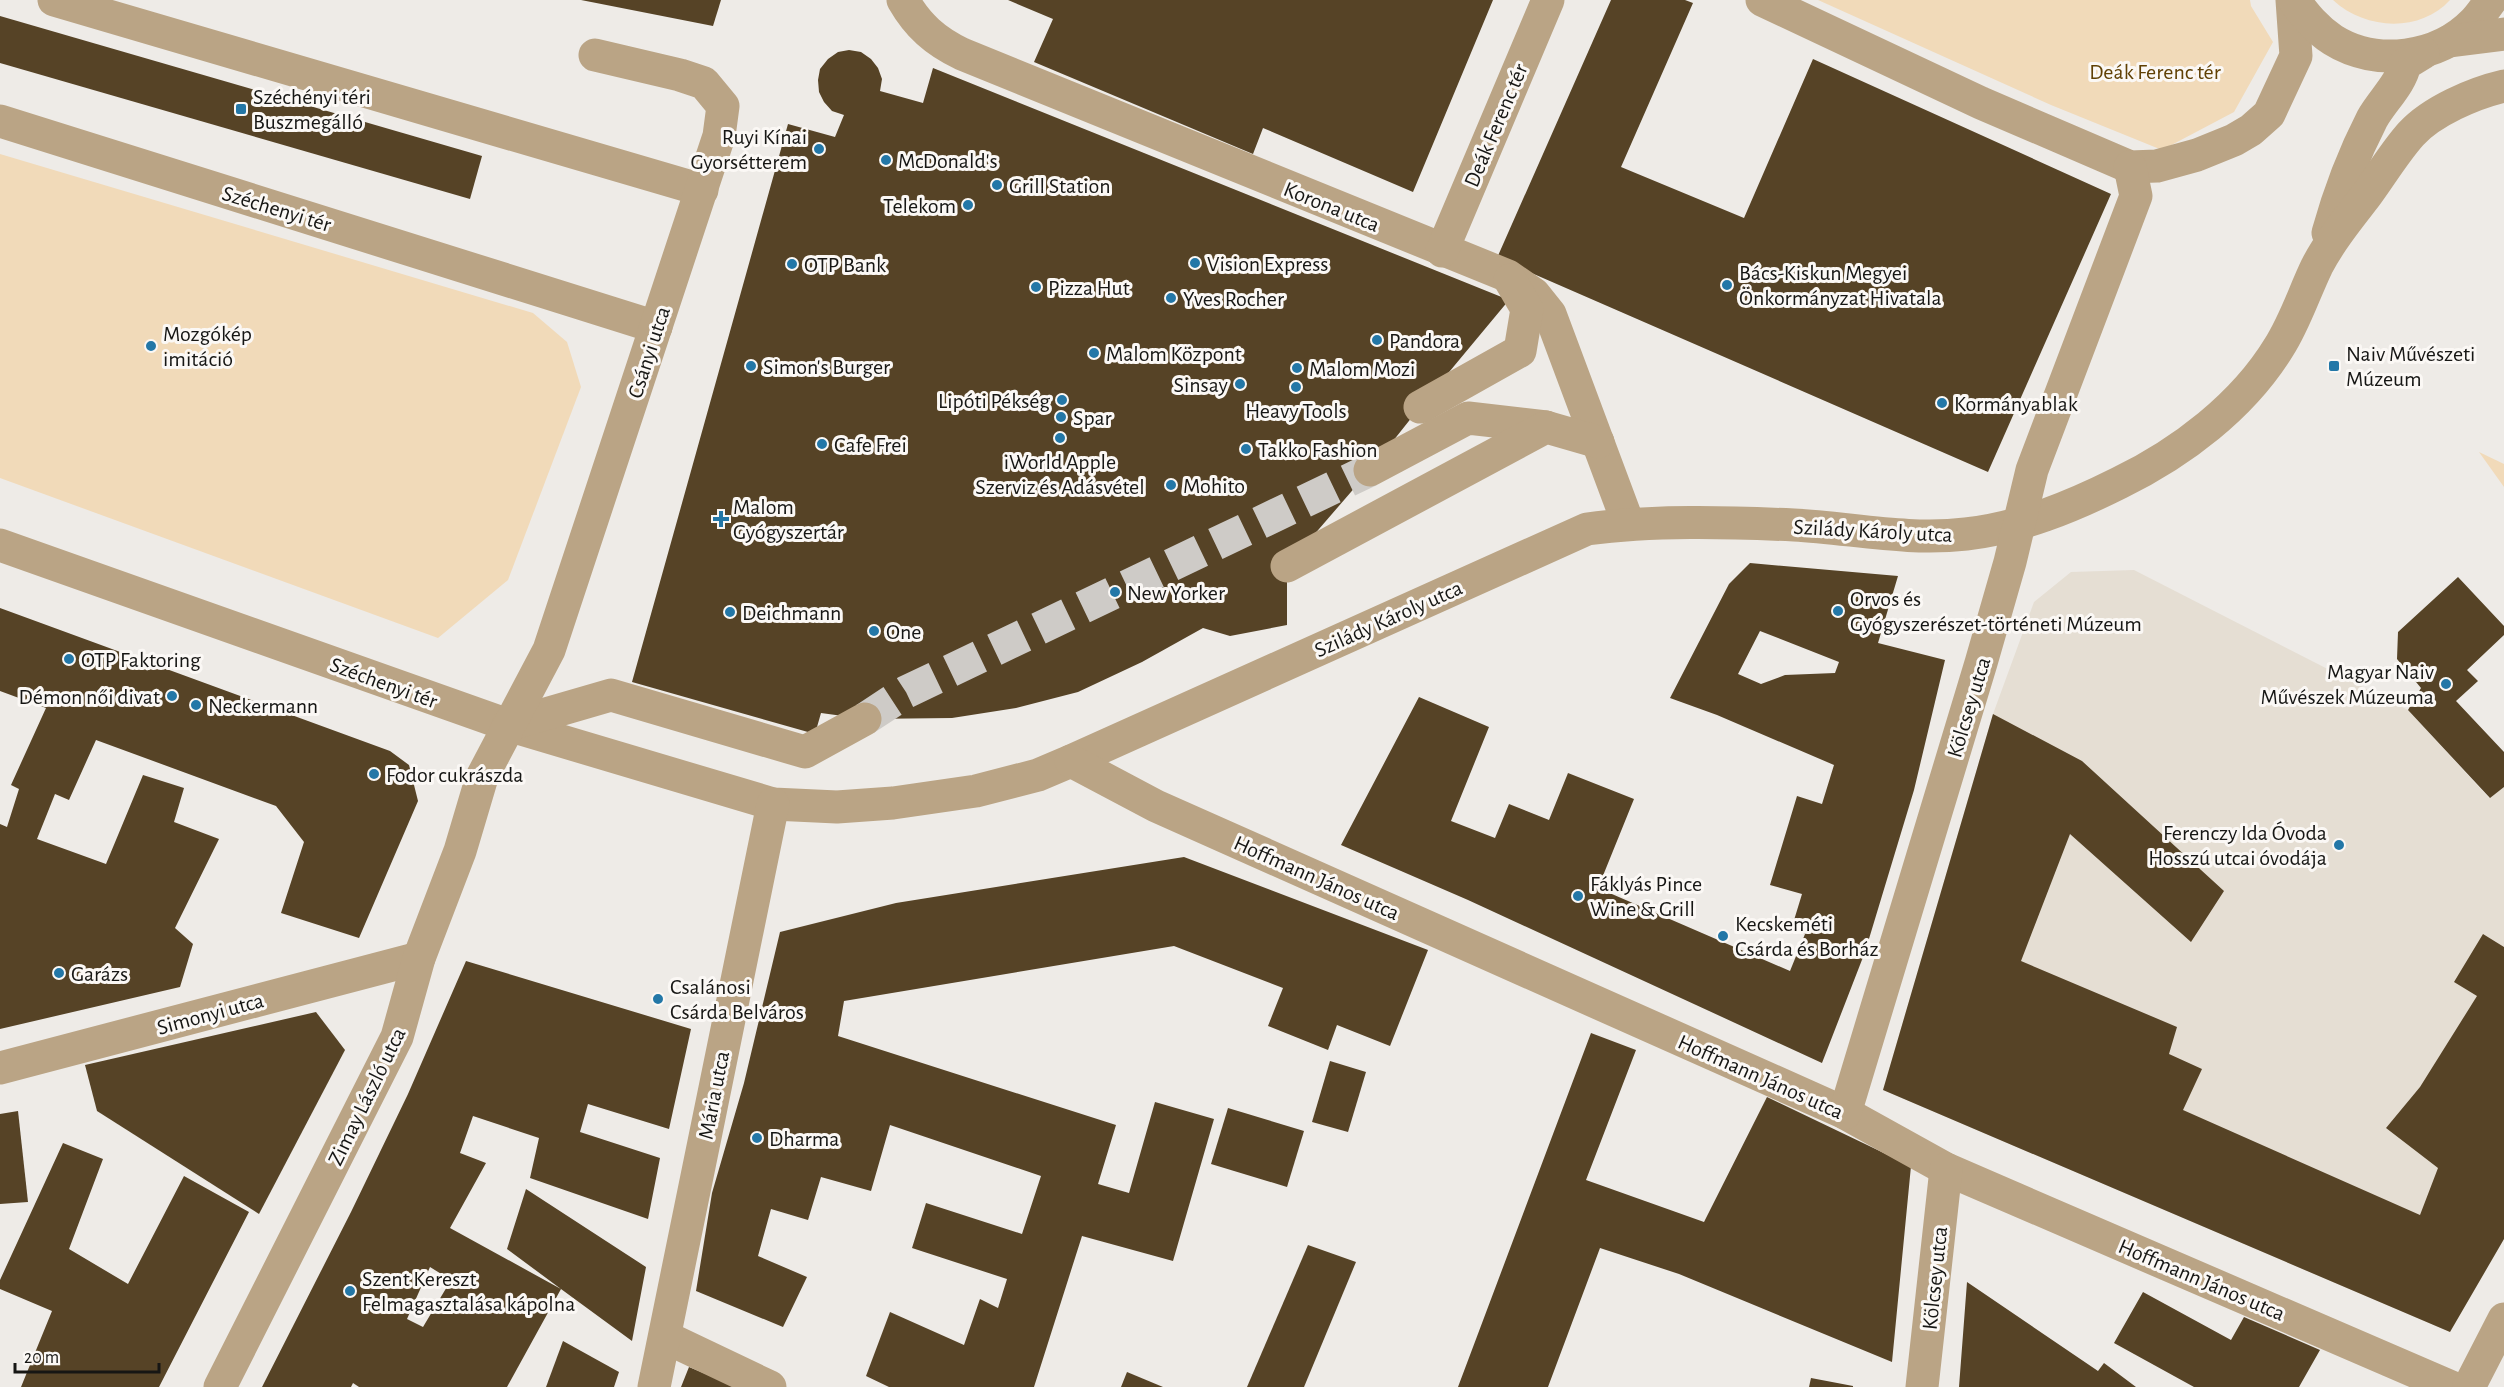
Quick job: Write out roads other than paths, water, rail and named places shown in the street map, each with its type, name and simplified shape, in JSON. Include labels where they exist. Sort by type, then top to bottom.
[{"type":"street","points":[[54,0],[702,190]]},
{"type":"street","name":"Deák Ferenc tér","points":[[1442,251],[1548,0]]},
{"type":"street","points":[[1762,0],[1981,103],[2130,167],[2157,166],[2197,155],[2234,140],[2251,130],[2269,114],[2296,56],[2293,0]]},
{"type":"street","points":[[2293,0],[2309,21],[2333,40],[2362,52],[2392,57],[2504,34]]},
{"type":"street","points":[[2319,263],[2353,155],[2375,113],[2403,72],[2405,64],[2474,23],[2491,0]]},
{"type":"street","name":"Korona utca","points":[[906,6],[930,36],[962,54],[1508,276],[1534,294],[1550,314],[1628,523]]},
{"type":"street","name":"Csányi utca","points":[[508,725],[549,650],[702,190],[719,136],[723,106],[704,83],[595,55]]},
{"type":"street","points":[[2019,524],[2059,511],[2157,463],[2230,407],[2256,379],[2280,347],[2319,263],[2336,236],[2412,133],[2459,101],[2504,86]]},
{"type":"street","name":"Széchenyi tér","points":[[0,121],[656,327]]},
{"type":"street","points":[[2019,524],[2031,470],[2136,196],[2130,167]]},
{"type":"street","points":[[1420,407],[1520,351],[1527,309],[1508,276]]},
{"type":"street","points":[[1370,470],[1468,418],[1546,427],[1598,442]]},
{"type":"street","points":[[1287,566],[1546,427]]},
{"type":"street","name":"Szilády Károly utca","points":[[773,804],[837,807],[893,803],[976,791],[1038,774],[1587,529],[1628,523],[1794,525],[1892,535],[1932,536],[1967,534],[2019,524]]},
{"type":"street","name":"Kölcsey utca","points":[[1845,1113],[1981,663],[2019,524]]},
{"type":"street","name":"Széchenyi tér","points":[[0,545],[508,725],[773,804]]},
{"type":"street","points":[[508,725],[611,695],[805,752],[865,719]]},
{"type":"street","name":"Zimay László utca","points":[[220,1387],[398,1037],[419,958],[460,851],[482,777],[508,725]]},
{"type":"street","name":"Hoffmann János utca","points":[[1071,761],[1156,806],[1845,1113],[1946,1169],[2451,1387]]},
{"type":"street","name":"Mária utca","points":[[654,1387],[773,804]]},
{"type":"street","name":"Simonyi utca","points":[[0,1068],[419,958]]},
{"type":"street","name":"Kölcsey utca","points":[[1922,1387],[1946,1169]]},
{"type":"street","points":[[2469,1387],[2504,1319]]},
{"type":"street","points":[[665,1337],[770,1387]]},
{"type":"tunnel","points":[[865,719],[906,692],[1370,470]]},
{"type":"place","name":"Széchényi téri Buszmegálló","points":[[241,109]]},
{"type":"place","name":"Ruyi Kínai Gyorsétterem","points":[[819,149]]},
{"type":"place","name":"McDonald's","points":[[886,160]]},
{"type":"place","name":"Grill Station","points":[[997,185]]},
{"type":"place","name":"Telekom","points":[[968,205]]},
{"type":"place","name":"Vision Express","points":[[1195,263]]},
{"type":"place","name":"OTP Bank","points":[[792,264]]},
{"type":"place","name":"Bács-Kiskun Megyei Önkormányzat Hivatala","points":[[1727,285]]},
{"type":"place","name":"Pizza Hut","points":[[1036,287]]},
{"type":"place","name":"Yves Rocher","points":[[1171,298]]},
{"type":"place","name":"Pandora","points":[[1377,340]]},
{"type":"place","name":"Mozgókép imitáció","points":[[151,346]]},
{"type":"place","name":"Malom Központ","points":[[1094,353]]},
{"type":"place","name":"Simon's Burger","points":[[751,366]]},
{"type":"place","name":"Naiv Művészeti Múzeum","points":[[2334,366]]},
{"type":"place","name":"Malom Mozi","points":[[1297,368]]},
{"type":"place","name":"Sinsay","points":[[1240,384]]},
{"type":"place","name":"Heavy Tools","points":[[1296,387]]},
{"type":"place","name":"Lipóti Pékség","points":[[1062,400]]},
{"type":"place","name":"Kormányablak","points":[[1942,403]]},
{"type":"place","name":"Spar","points":[[1061,417]]},
{"type":"place","name":"iWorld Apple Szerviz és Adásvétel","points":[[1060,438]]},
{"type":"place","name":"Cafe Frei","points":[[822,444]]},
{"type":"place","name":"Takko Fashion","points":[[1246,449]]},
{"type":"place","name":"Mohito","points":[[1171,485]]},
{"type":"place","name":"Malom Gyógyszertár","points":[[721,519]]},
{"type":"place","name":"New Yorker","points":[[1115,592]]},
{"type":"place","name":"Orvos és Gyógyszerészet-történeti Múzeum","points":[[1838,611]]},
{"type":"place","name":"Deichmann","points":[[730,612]]},
{"type":"place","name":"One","points":[[874,631]]},
{"type":"place","name":"OTP Faktoring","points":[[69,659]]},
{"type":"place","name":"Magyar Naiv Művészek Múzeuma","points":[[2446,684]]},
{"type":"place","name":"Démon női divat","points":[[172,696]]},
{"type":"place","name":"Neckermann","points":[[196,705]]},
{"type":"place","name":"Fodor cukrászda","points":[[374,774]]},
{"type":"place","name":"Ferenczy Ida Óvoda Hosszú utcai óvodája","points":[[2339,845]]},
{"type":"place","name":"Fáklyás Pince Wine & Grill","points":[[1578,896]]},
{"type":"place","name":"Kecskeméti Csárda és Borház","points":[[1723,936]]},
{"type":"place","name":"Garázs","points":[[59,973]]},
{"type":"place","name":"Csalánosi Csárda Belváros","points":[[658,999]]},
{"type":"place","name":"Dharma","points":[[757,1138]]},
{"type":"place","name":"Szent Kereszt Felmagasztalása kápolna","points":[[350,1291]]}]
